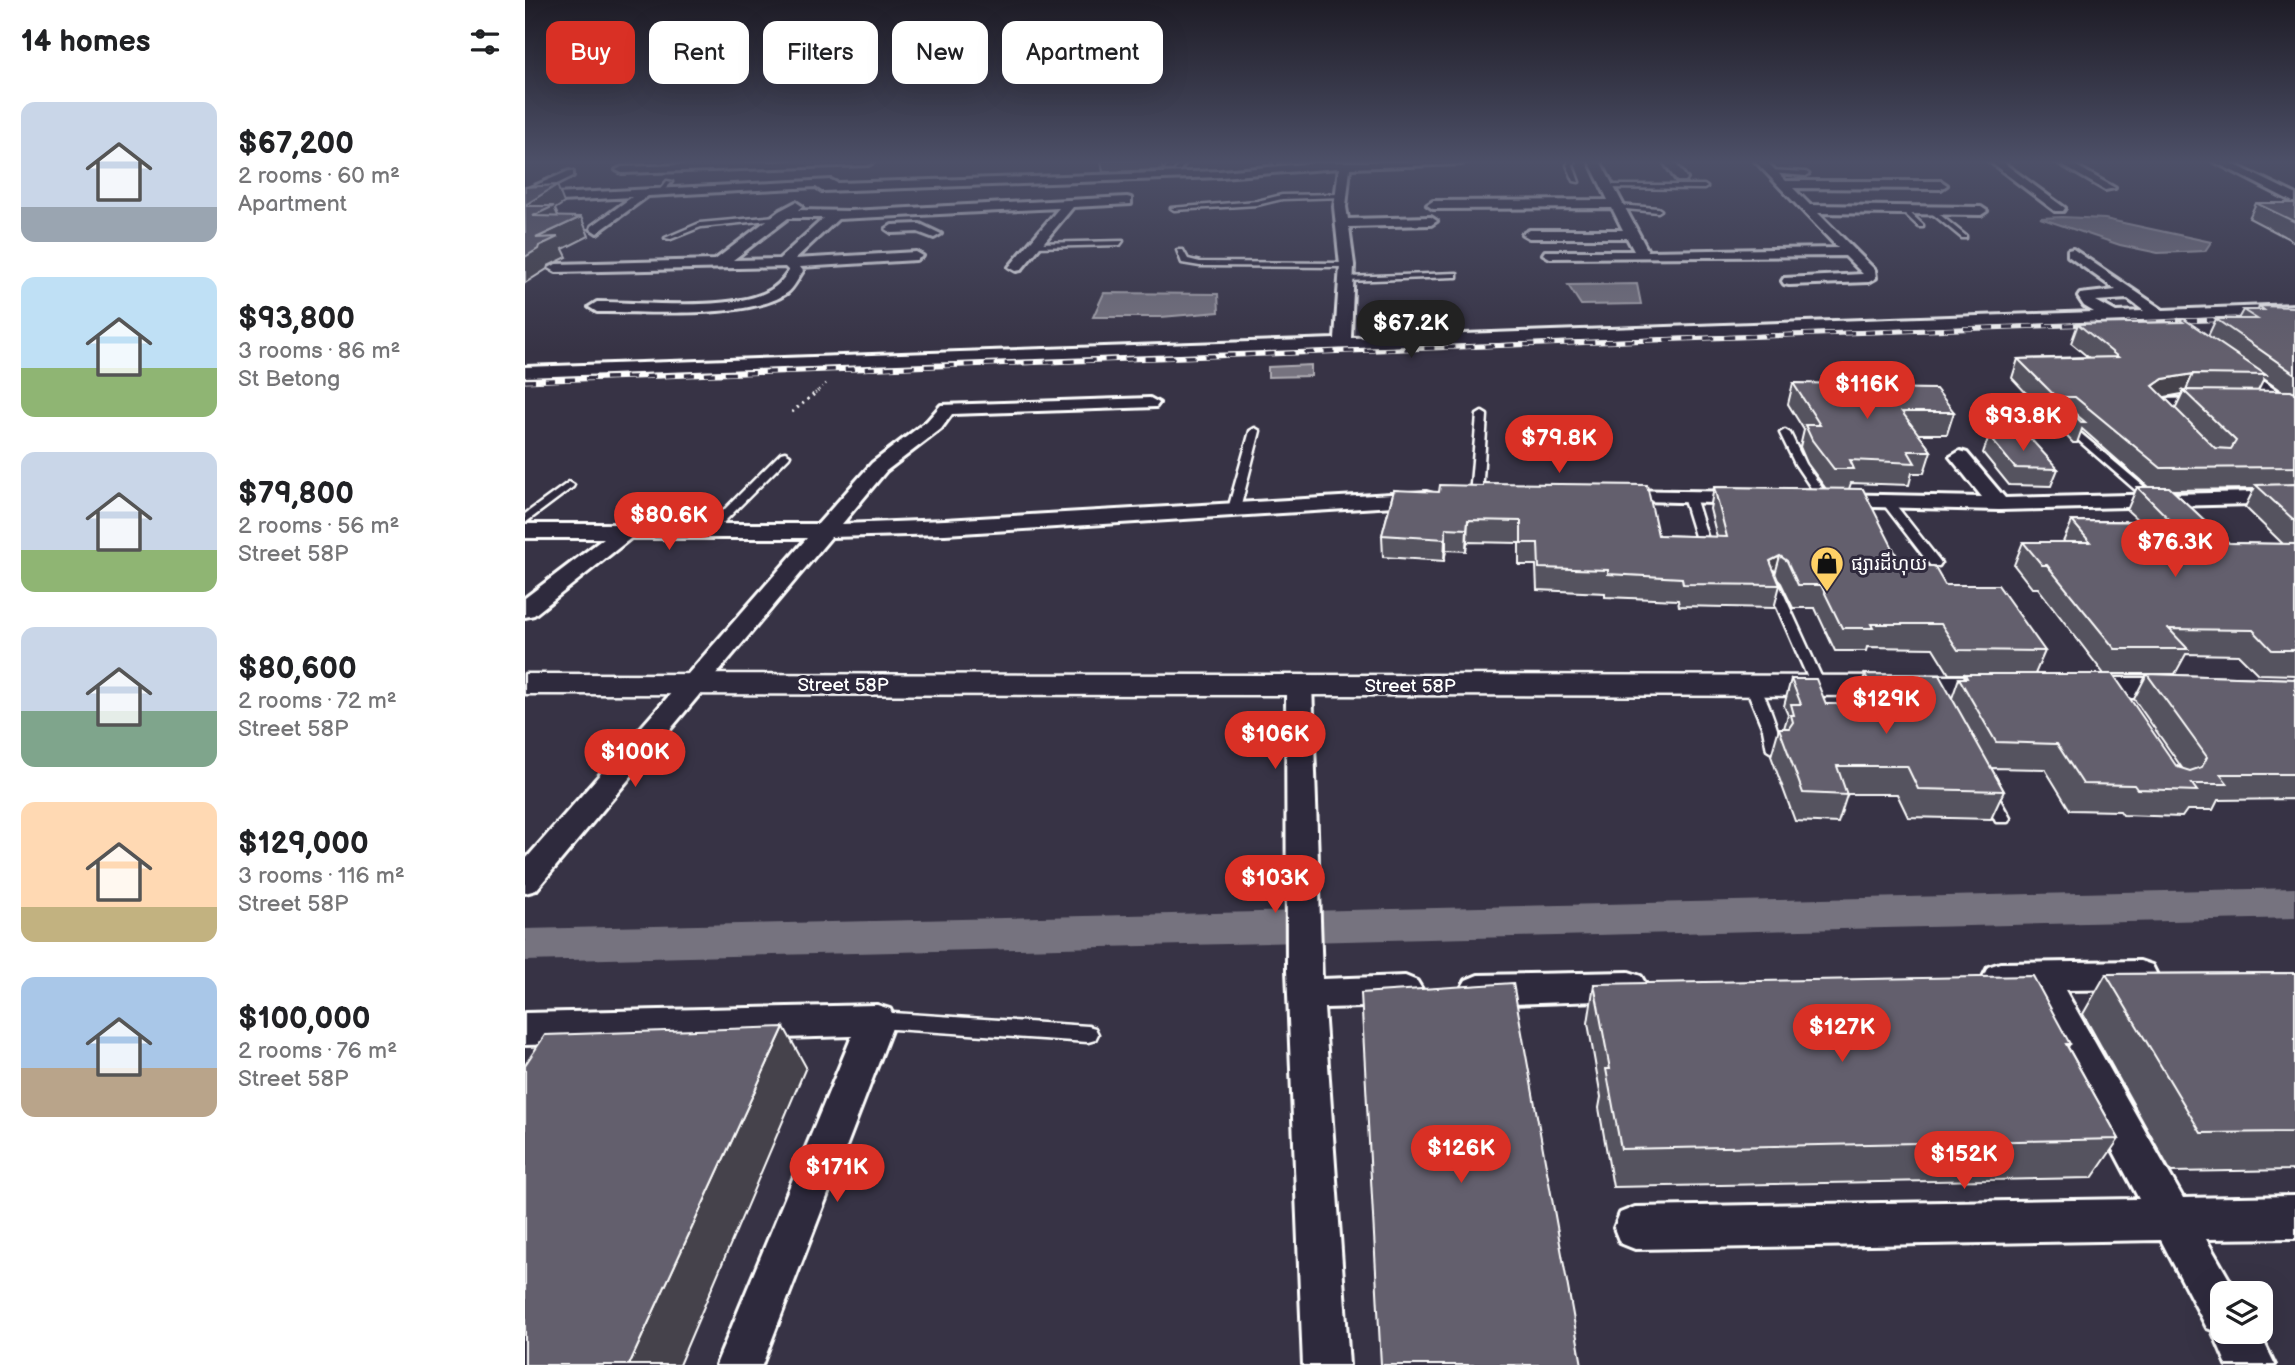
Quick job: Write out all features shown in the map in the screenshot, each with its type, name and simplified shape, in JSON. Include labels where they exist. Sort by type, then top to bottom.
[{"type":"street","points":[[597,229],[603,225]]},
{"type":"street","points":[[719,264],[769,225]]},
{"type":"street","points":[[597,307],[731,305],[760,300],[783,289],[796,271],[786,259],[824,225]]},
{"type":"street","points":[[1016,267],[1052,225]]},
{"type":"street","points":[[1342,225],[1347,271],[1343,343]]},
{"type":"street","points":[[1627,225],[1643,255]]},
{"type":"street","points":[[1789,281],[1869,278],[1870,273],[1822,225]]},
{"type":"street","points":[[876,230],[920,228],[934,234]]},
{"type":"street","points":[[816,232],[840,231]]},
{"type":"street","points":[[1529,234],[1632,233]]},
{"type":"street","points":[[1550,254],[1849,252]]},
{"type":"street","points":[[2073,253],[2180,329]]},
{"type":"street","points":[[555,268],[791,263],[916,256]]},
{"type":"street","points":[[2112,316],[2089,303],[2085,297],[2131,294]]},
{"type":"street","points":[[525,372],[2295,310]]},
{"type":"street","points":[[2221,358],[2290,408]]},
{"type":"street","points":[[533,871],[879,467],[934,425],[947,409],[1150,403]]},
{"type":"street","points":[[2186,438],[2156,407],[2160,404],[2241,403],[2290,408]]},
{"type":"street","points":[[1960,457],[1999,504]]},
{"type":"street","points":[[525,531],[825,531],[1503,495]]},
{"type":"street","points":[[1596,496],[1773,498]]},
{"type":"street","points":[[1798,499],[1999,504],[2295,497]]},
{"type":"street","points":[[525,610],[626,531]]},
{"type":"street","name":"Street 58P","points":[[525,684],[1818,685],[1933,691],[2034,687],[2119,700],[2216,688]]},
{"type":"street","points":[[1299,684],[1304,982],[1326,1365]]},
{"type":"street","points":[[1970,977],[2174,975]]},
{"type":"street","points":[[2039,976],[2210,1289]]},
{"type":"street","points":[[1304,982],[1439,991],[1667,985]]},
{"type":"street","points":[[525,1029],[877,1020],[739,1365]]},
{"type":"street","points":[[561,1060],[582,1026]]},
{"type":"street","points":[[1635,1227],[2295,1217]]},
{"type":"street","points":[[2241,1344],[2252,1365]]},
{"type":"lane","points":[[669,238],[703,225]]},
{"type":"lane","points":[[1948,225],[1964,237]]},
{"type":"lane","points":[[1035,245],[1120,243]]},
{"type":"lane","points":[[1180,252],[1185,261],[1200,264],[1454,275]]},
{"type":"lane","points":[[1295,270],[1347,271]]},
{"type":"lane","points":[[1476,495],[1482,415]]},
{"type":"lane","points":[[2062,421],[2153,500]]},
{"type":"lane","points":[[1234,509],[1255,431]]},
{"type":"lane","points":[[1785,433],[1800,464],[1824,499]]},
{"type":"lane","points":[[710,530],[785,455]]},
{"type":"lane","points":[[525,520],[569,485]]},
{"type":"lane","points":[[1689,497],[1706,552]]},
{"type":"lane","points":[[1887,501],[1935,563]]},
{"type":"lane","points":[[1773,583],[1818,685]]},
{"type":"lane","points":[[1752,685],[1770,729],[1775,750]]},
{"type":"lane","points":[[1982,782],[2002,818]]},
{"type":"lane","points":[[877,1020],[1089,1034]]},
{"type":"path","points":[[792,412],[828,382],[846,361]]},
{"type":"shaded area","points":[[2060,225],[2131,225],[2211,242],[2205,251],[2158,253],[2120,245]]},
{"type":"shaded area","points":[[1637,284],[1641,304],[1581,305],[1568,285]]},
{"type":"shaded area","points":[[1104,293],[1218,294],[1219,312],[1161,317],[1093,317]]},
{"type":"shaded area","points":[[1311,365],[1311,376],[1268,377],[1268,367]]},
{"type":"building","points":[[525,225],[564,225],[536,238],[558,237],[539,246],[525,257]]},
{"type":"building","points":[[2259,306],[2295,307],[2295,374],[2216,319],[2257,319],[2243,310],[2264,310]]},
{"type":"building","points":[[2179,319],[2184,319],[2266,375],[2193,374],[2163,379],[2153,386],[2215,448],[2231,449],[2236,441],[2183,390],[2295,393],[2295,467],[2161,468],[2075,397],[2064,397],[2064,404],[2085,422],[2081,422],[2018,359],[2118,357],[2078,324],[2183,322]]},
{"type":"building","points":[[1793,383],[1936,389],[1954,412],[1902,412],[1931,451],[1908,451],[1915,463],[1850,460],[1854,469],[1834,469],[1812,440],[1805,425],[1820,425]]},
{"type":"building","points":[[1989,436],[2029,437],[2058,469],[2015,468]]},
{"type":"building","points":[[1483,483],[1647,485],[1658,535],[1727,537],[1714,487],[1863,489],[1902,566],[1934,566],[1945,585],[1998,585],[2045,651],[1958,650],[1941,624],[1871,624],[1873,628],[1842,628],[1821,585],[1798,585],[1787,561],[1780,556],[1770,561],[1780,585],[1683,584],[1682,578],[1608,574],[1608,570],[1539,568],[1538,543],[1521,543],[1521,521],[1468,520],[1467,529],[1446,528],[1445,539],[1382,535],[1394,490],[1439,492],[1440,485],[1483,486]]},
{"type":"building","points":[[2295,484],[2295,521],[2256,485]]},
{"type":"building","points":[[2137,487],[2169,487],[2229,543],[2295,544],[2295,650],[2272,650],[2253,630],[2169,629],[2188,649],[2115,649],[2047,565],[2042,565],[2023,542],[2090,542],[2072,521],[2172,522]]},
{"type":"building","points":[[1865,674],[1939,675],[2004,791],[1918,789],[1907,766],[1837,766],[1847,795],[1803,793],[1779,728],[1789,728],[1793,722],[1791,704],[1801,704],[1791,679],[1816,679],[1826,704],[1879,704]]},
{"type":"building","points":[[1965,674],[2113,674],[2177,767],[2190,771],[2202,767],[2207,757],[2147,674],[2295,679],[2295,774],[2220,774],[2228,784],[2192,784],[2197,791],[2137,789],[2134,785],[2083,784],[2057,744],[1996,742],[1959,678],[1967,678]]},
{"type":"building","points":[[2295,973],[2295,1132],[2201,1133],[2106,974]]},
{"type":"building","points":[[2033,976],[2070,1044],[2066,1044],[2119,1139],[1621,1149],[1594,984]]},
{"type":"building","points":[[1513,983],[1582,1365],[1381,1365],[1361,993]]},
{"type":"building","points":[[784,1027],[629,1365],[525,1365],[525,1065],[545,1035]]},
{"type":"waterway","points":[[525,945],[2295,903]]},
{"type":"railway","points":[[2127,323],[2235,319]]},
{"type":"railway","points":[[525,381],[2095,324]]},
{"type":"place","name":"ផ្សារដីហុយ","points":[[1827,593]]}]
